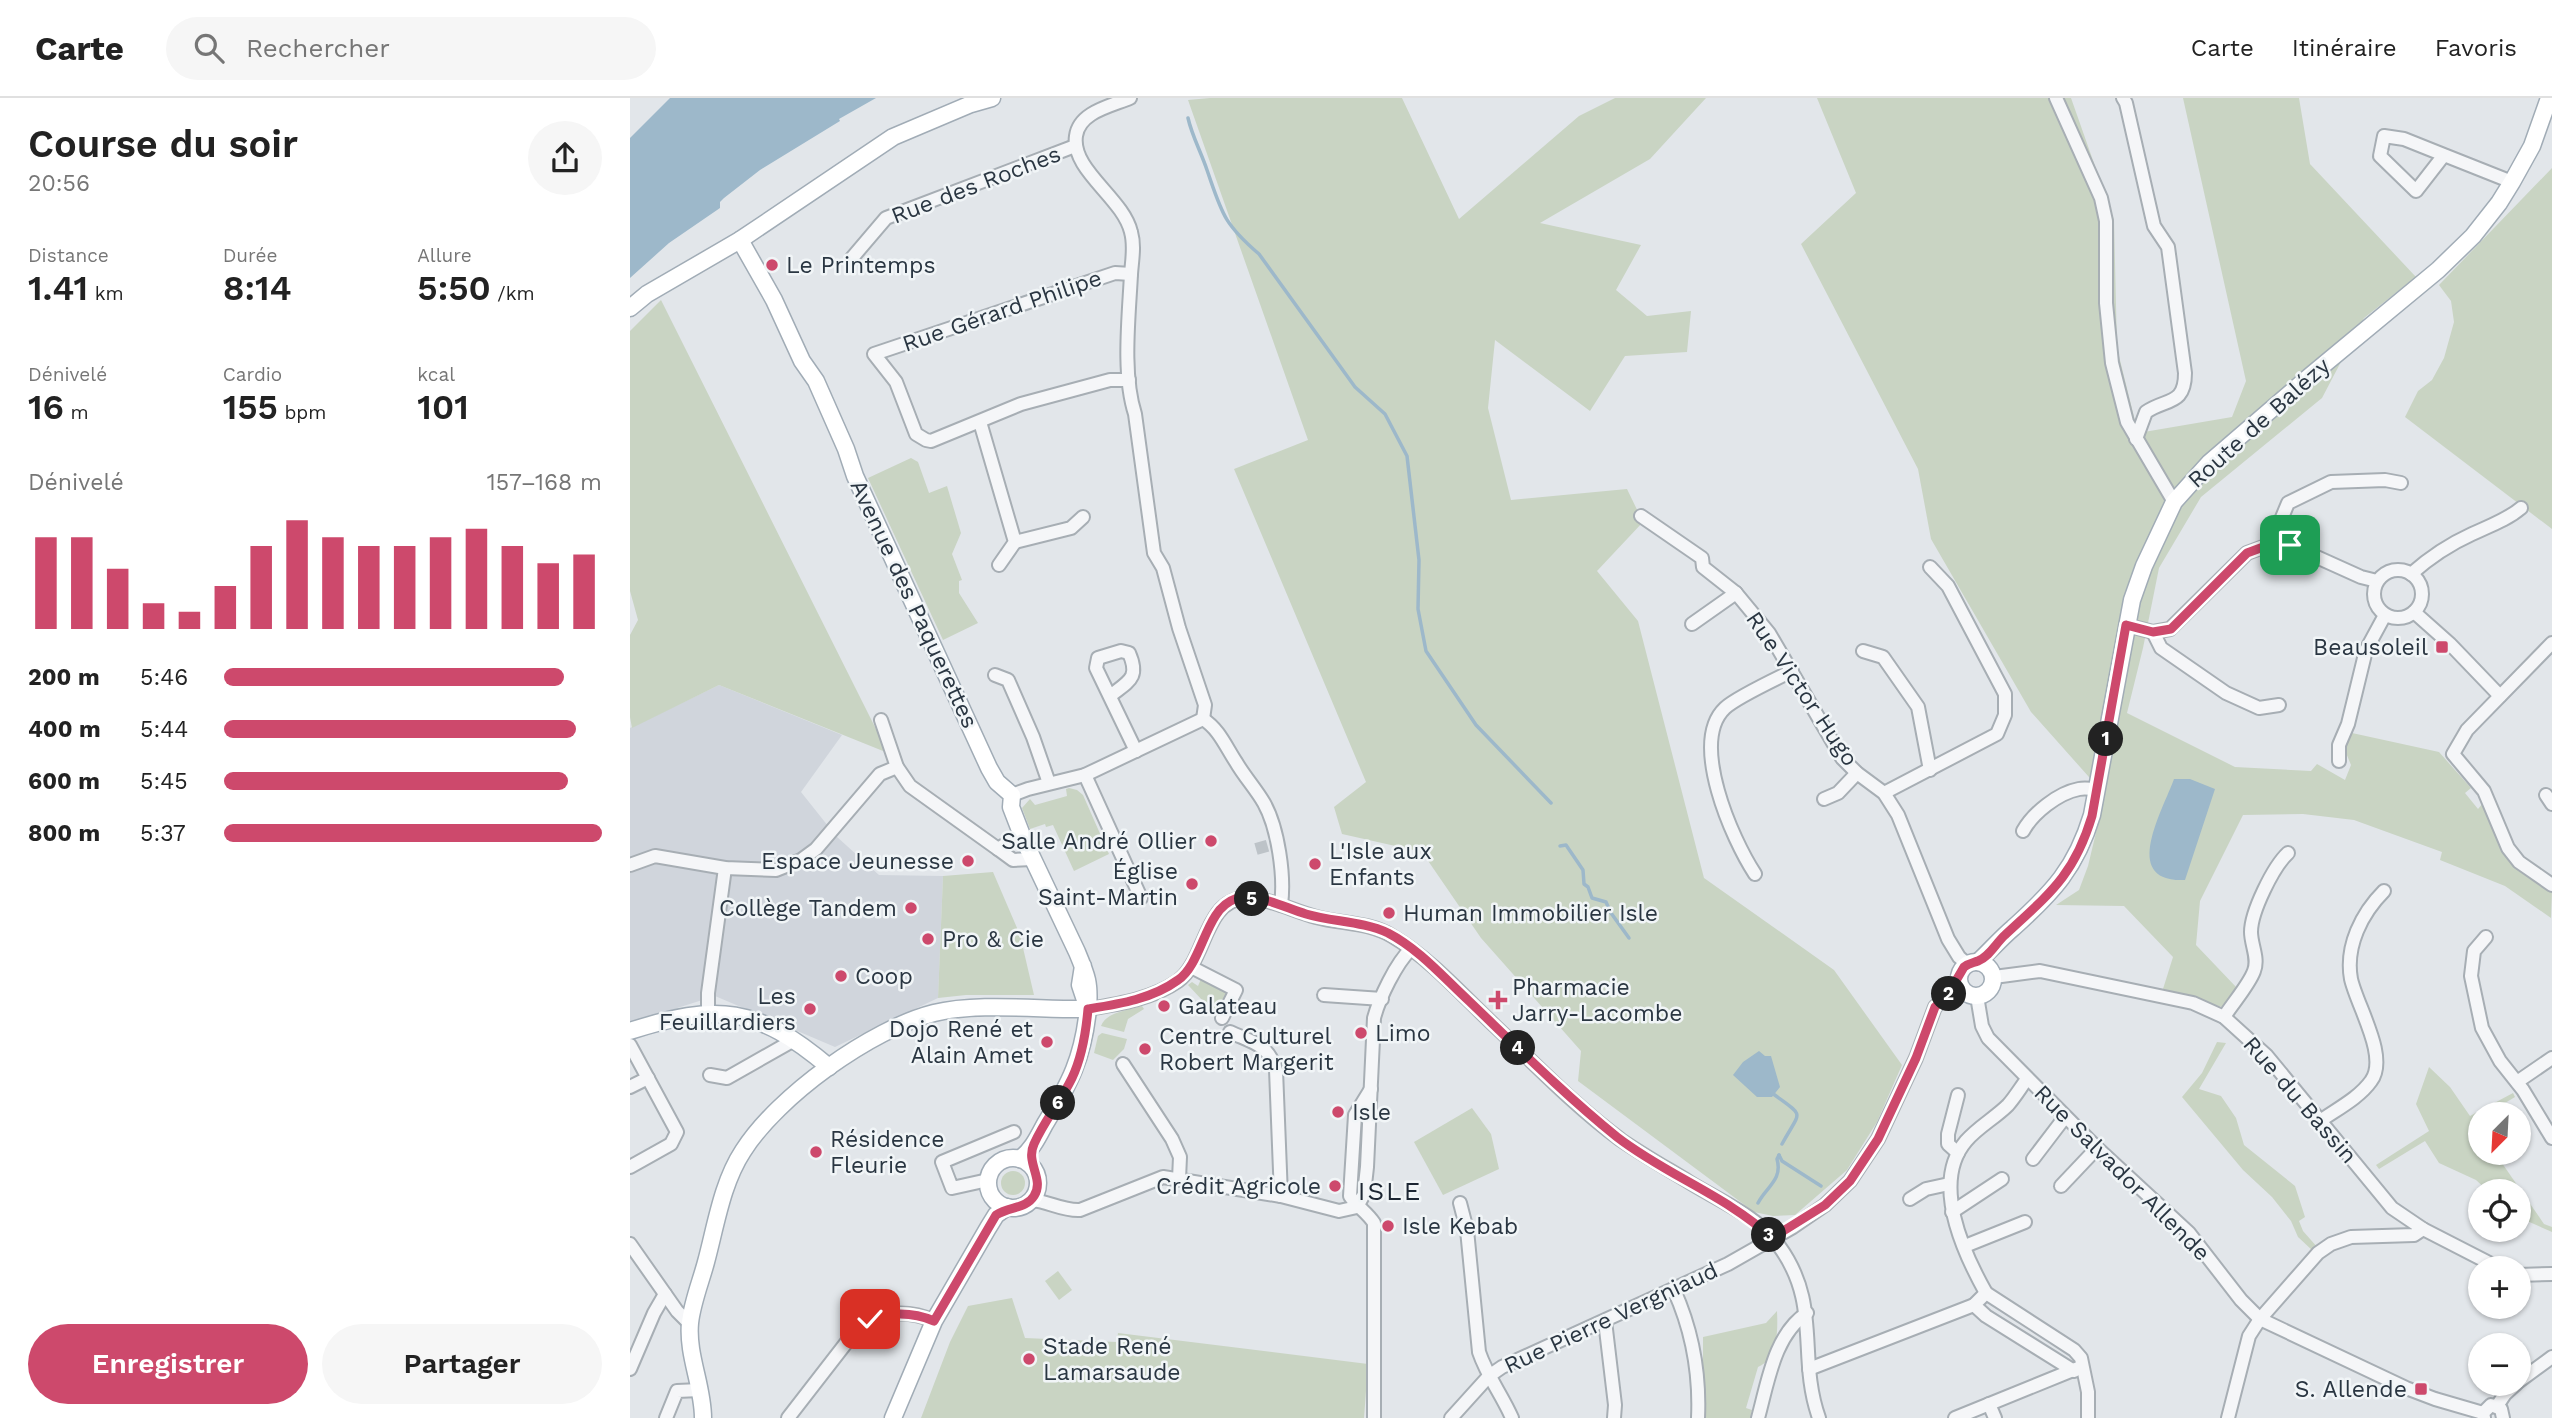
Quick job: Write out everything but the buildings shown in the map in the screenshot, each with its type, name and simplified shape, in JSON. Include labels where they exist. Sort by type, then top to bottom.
[{"type":"main road","points":[[630,308],[647,295],[740,240],[893,137],[971,104],[992,98]]},
{"type":"main road","name":"Route de Balézy","points":[[1976,977],[2001,938],[2054,891],[2071,868],[2085,839],[2126,625],[2144,566],[2174,502],[2219,454],[2438,270],[2473,236],[2500,203],[2532,146],[2549,98]]},
{"type":"main road","name":"Avenue des Paquerettes","points":[[740,240],[774,300],[802,361],[816,381],[855,476],[989,768],[997,782],[1012,796],[1011,807],[1023,838],[1083,966],[1080,985],[1088,1009]]},
{"type":"main road","points":[[703,1418],[690,1324],[729,1178],[743,1151],[766,1120],[829,1067],[886,1031],[935,1013],[993,1009],[1088,1009],[1084,1037],[1073,1076],[1026,1162]]},
{"type":"main road","points":[[630,1031],[671,1018],[708,1013],[739,1015],[751,1018],[794,1040],[829,1067]]},
{"type":"main road","points":[[1002,1161],[1026,1162],[1036,1174],[1038,1197],[1019,1207],[1000,1208],[988,1187],[990,1172],[1002,1161]]},
{"type":"main road","points":[[895,1416],[934,1321],[1000,1208]]},
{"type":"street","points":[[1130,98],[1082,121],[1077,129],[1075,146],[1087,169],[1128,220],[1134,248],[1129,380],[1154,553],[1163,568],[1179,628],[1205,705],[1203,719]]},
{"type":"street","points":[[2056,98],[2101,198],[2106,222],[2106,303],[2112,363],[2127,422],[2174,502]]},
{"type":"street","points":[[2123,98],[2154,226],[2168,247],[2185,373],[2185,387],[2175,400],[2146,412],[2136,439]]},
{"type":"street","points":[[2444,155],[2416,191],[2381,156],[2384,136],[2404,139],[2512,182]]},
{"type":"street","name":"Rue des Roches","points":[[852,258],[886,218],[1075,146]]},
{"type":"street","name":"Rue Gérard Philipe","points":[[979,422],[931,441],[916,434],[896,382],[874,354],[1115,273],[1131,274]]},
{"type":"street","points":[[1015,542],[979,422],[1021,404],[1111,380],[1129,380]]},
{"type":"street","points":[[2274,543],[2288,503],[2330,482],[2385,480],[2402,484]]},
{"type":"street","points":[[2411,574],[2424,562],[2468,535],[2513,515],[2521,508]]},
{"type":"street","name":"Rue Victor Hugo","points":[[1641,516],[1702,558],[1703,568],[1736,593],[1769,634],[1842,758],[1857,774],[1884,793],[1898,815],[1948,939],[1976,977]]},
{"type":"street","points":[[999,565],[1015,542],[1071,528],[1083,517]]},
{"type":"street","points":[[2126,625],[2153,632],[2171,629],[2247,553],[2274,543],[2290,545],[2361,577],[2377,581]]},
{"type":"street","points":[[1884,793],[1997,734],[2005,715],[2005,694],[1948,586],[1930,567]]},
{"type":"street","points":[[2399,570],[2411,574],[2419,582],[2422,592],[2420,603],[2414,612],[2400,618],[2385,615],[2376,605],[2374,593],[2377,581],[2386,573],[2399,570]]},
{"type":"street","points":[[1692,624],[1736,593]]},
{"type":"street","points":[[2414,612],[2450,644],[2500,696]]},
{"type":"street","points":[[2339,761],[2339,745],[2348,724],[2366,650],[2385,615]]},
{"type":"street","points":[[2153,632],[2161,648],[2226,693],[2259,708],[2279,705]]},
{"type":"street","points":[[2552,643],[2468,730],[2453,754],[2484,791],[2508,848],[2519,862],[2552,885]]},
{"type":"street","points":[[1864,651],[1883,657],[1918,707],[1930,770]]},
{"type":"street","points":[[1755,874],[1743,855],[1721,802],[1710,747],[1713,726],[1726,707],[1792,671]]},
{"type":"street","points":[[995,675],[1008,680],[1033,737],[1049,783]]},
{"type":"street","points":[[1110,696],[1136,751]]},
{"type":"street","points":[[1012,796],[1049,783],[1085,775],[1203,719]]},
{"type":"street","points":[[1203,719],[1214,726],[1264,803],[1283,884],[1281,905]]},
{"type":"street","points":[[881,720],[897,767],[910,786],[1013,860],[1032,859]]},
{"type":"street","points":[[630,865],[655,856],[725,868],[776,870],[801,860],[816,849],[880,774],[897,767]]},
{"type":"street","points":[[1824,799],[1838,793],[1857,774]]},
{"type":"street","points":[[1085,775],[1141,898]]},
{"type":"street","points":[[2023,831],[2030,819],[2059,797],[2079,789],[2096,789]]},
{"type":"street","points":[[998,849],[1023,838]]},
{"type":"street","points":[[2224,1017],[2254,971],[2256,958],[2251,933],[2253,919],[2278,862],[2288,853]]},
{"type":"street","points":[[708,1013],[708,993],[725,868]]},
{"type":"street","points":[[2320,1121],[2360,1093],[2373,1080],[2378,1066],[2376,1052],[2351,977],[2351,951],[2358,925],[2384,891]]},
{"type":"street","points":[[1088,1009],[1150,996],[1179,980],[1191,967],[1207,931],[1221,910],[1231,901],[1248,898],[1281,905],[1317,918],[1369,925],[1391,935],[1411,949],[1620,1139],[1748,1218],[1779,1244],[1797,1276],[1807,1313],[1810,1384],[1819,1418]]},
{"type":"street","points":[[2486,937],[2474,951],[2471,976],[2483,1028],[2500,1061],[2517,1082],[2552,1138]]},
{"type":"street","points":[[1374,1418],[1374,1223],[1350,1196],[1355,1115],[1371,1089],[1374,1018],[1401,960],[1411,949]]},
{"type":"street","points":[[1191,967],[1237,990],[1222,1018]]},
{"type":"street","name":"Rue du Bassin","points":[[1976,977],[2040,971],[2193,1003],[2224,1017],[2267,1056],[2392,1208],[2423,1229],[2476,1256]]},
{"type":"street","name":"Rue Pierre Vergniaud","points":[[1455,1414],[1489,1376],[1502,1367],[1728,1264],[1825,1205],[1850,1181],[1878,1139],[1916,1058],[1935,1007],[1976,977]]},
{"type":"street","name":"Rue Salvador Allende","points":[[1976,977],[1982,1026],[1988,1038],[2096,1148],[2189,1233],[2241,1300],[2260,1319],[2406,1388],[2484,1415]]},
{"type":"street","points":[[1324,995],[1382,999]]},
{"type":"street","points":[[1230,1032],[1262,1047],[1272,1058],[1276,1084],[1280,1196]]},
{"type":"street","points":[[710,1074],[726,1078],[794,1040]]},
{"type":"street","points":[[630,1045],[675,1126],[677,1137],[671,1144],[630,1167]]},
{"type":"street","points":[[2517,1082],[2552,1058]]},
{"type":"street","points":[[1123,1064],[1172,1139],[1180,1157],[1179,1179]]},
{"type":"street","points":[[630,1087],[648,1078]]},
{"type":"street","points":[[2027,1079],[2008,1105],[1967,1140],[1958,1153],[1949,1184],[1952,1212],[1977,1277],[1986,1293],[2074,1350],[2088,1418]]},
{"type":"street","points":[[1958,1095],[1948,1144],[1958,1153]]},
{"type":"street","points":[[2034,1159],[2065,1117]]},
{"type":"street","points":[[988,1180],[951,1188],[942,1162],[1014,1132]]},
{"type":"street","points":[[2061,1185],[2096,1148]]},
{"type":"street","points":[[1038,1197],[1067,1211],[1080,1210],[1163,1177],[1280,1196],[1339,1211],[1357,1206]]},
{"type":"street","points":[[1952,1212],[2001,1179]]},
{"type":"street","points":[[1910,1199],[1926,1189],[1949,1184]]},
{"type":"street","points":[[1460,1203],[1467,1230],[1479,1352],[1512,1418]]},
{"type":"street","points":[[1965,1246],[2025,1223]]},
{"type":"street","points":[[2228,1418],[2249,1336],[2260,1319],[2318,1253],[2331,1244],[2351,1237],[2414,1235],[2423,1229]]},
{"type":"street","points":[[631,1246],[677,1311],[690,1324]]},
{"type":"street","points":[[2531,1275],[2552,1274]]},
{"type":"street","points":[[1674,1290],[1685,1314],[1696,1365],[1699,1418]]},
{"type":"street","points":[[1809,1369],[1974,1305],[1986,1293]]},
{"type":"street","points":[[630,1369],[665,1294]]},
{"type":"street","points":[[1974,1305],[1986,1315],[2079,1368]]},
{"type":"street","points":[[788,1418],[860,1325],[870,1319],[895,1313],[920,1315],[934,1321]]},
{"type":"street","points":[[1758,1418],[1773,1365],[1789,1328],[1807,1313]]},
{"type":"street","points":[[1605,1321],[1615,1418]]},
{"type":"street","points":[[2531,1373],[2552,1357]]},
{"type":"street","points":[[1955,1418],[2079,1368]]},
{"type":"street","points":[[666,1418],[677,1391],[700,1390]]},
{"type":"street","points":[[2501,1414],[2505,1396]]},
{"type":"street","points":[[1989,1404],[1995,1418]]},
{"type":"street","points":[[2484,1415],[2491,1405],[2509,1418]]},
{"type":"shaded area","points":[[719,685],[842,735],[801,792],[836,836],[879,875],[943,876],[938,998],[835,1047],[715,996],[630,1023],[630,728]]},
{"type":"green space","points":[[1402,98],[1459,219],[1579,116],[1615,98],[1706,98],[1650,159],[1540,223],[1641,245],[1616,290],[1647,316],[1691,311],[1687,352],[1625,356],[1590,411],[1495,340],[1488,408],[1511,500],[1627,489],[1643,522],[1597,571],[1638,621],[1704,878],[1834,970],[1902,1065],[1877,1122],[1847,1170],[1795,1215],[1773,1216],[1754,1212],[1578,1081],[1581,1051],[1481,938],[1422,852],[1342,834],[1334,807],[1366,782],[1234,469],[1308,440],[1188,100]]},
{"type":"green space","points":[[1817,98],[2071,98],[2114,220],[2117,348],[2138,433],[2232,417],[2246,381],[2183,98],[2299,98],[2310,164],[2416,277],[2364,318],[2322,398],[2201,497],[2159,568],[2127,713],[2235,767],[2311,771],[2317,764],[2345,780],[2351,765],[2344,748],[2352,733],[2439,752],[2471,788],[2465,793],[2478,809],[2483,803],[2507,858],[2552,891],[2551,918],[2505,886],[2440,860],[2442,852],[2354,820],[2303,814],[2243,815],[2200,901],[2196,945],[2237,988],[2222,1007],[2163,989],[2173,957],[2124,906],[2056,905],[2079,890],[2088,866],[2105,795],[2031,712],[1931,539],[1918,469],[1801,244],[1856,193]]},
{"type":"green space","points":[[2552,168],[2552,529],[2405,417],[2418,391],[2432,380],[2444,358],[2454,322],[2451,301],[2439,285]]},
{"type":"green space","points":[[661,300],[888,753],[719,685],[632,728],[630,635],[638,620],[630,591],[630,331]]},
{"type":"green space","points":[[911,458],[918,462],[929,493],[947,486],[961,533],[952,554],[962,580],[959,581],[959,593],[978,623],[943,640],[868,478]]},
{"type":"green space","points":[[1066,789],[1083,795],[1109,854],[1074,871],[1053,825],[1046,827],[1045,824],[1030,829],[1022,808],[1030,799],[1035,805],[1067,796]]},
{"type":"green space","points":[[993,872],[1020,935],[1034,995],[966,995],[938,998],[943,876]]},
{"type":"green space","points":[[1201,979],[1226,993],[1227,997],[1215,1016],[1201,1004],[1203,1001],[1188,985],[1192,982],[1198,986]]},
{"type":"green space","points":[[1142,1006],[1144,1009],[1128,1019],[1124,1032],[1101,1026],[1113,1015]]},
{"type":"green space","points":[[1102,1033],[1127,1039],[1124,1049],[1113,1060],[1094,1053],[1098,1036]]},
{"type":"green space","points":[[2217,1042],[2226,1043],[2199,1089],[2221,1096],[2236,1118],[2244,1145],[2295,1186],[2305,1217],[2299,1221],[2303,1231],[2318,1248],[2313,1251],[2298,1237],[2291,1221],[2272,1197],[2243,1170],[2182,1097],[2202,1073]]},
{"type":"green space","points":[[2429,1067],[2450,1087],[2468,1113],[2468,1166],[2504,1166],[2513,1179],[2474,1179],[2439,1163],[2425,1141],[2379,1169],[2376,1165],[2429,1131],[2416,1104]]},
{"type":"green space","points":[[2513,1093],[2515,1097],[2507,1102],[2496,1102]]},
{"type":"green space","points":[[1472,1108],[1491,1134],[1499,1169],[1443,1195],[1414,1142]]},
{"type":"green space","points":[[1013,1171],[1022,1174],[1025,1183],[1022,1192],[1013,1195],[1004,1192],[1001,1183],[1004,1174]]},
{"type":"green space","points":[[2531,1205],[2544,1224],[2552,1227],[2552,1232],[2531,1223]]},
{"type":"green space","points":[[1058,1271],[1072,1290],[1059,1300],[1045,1281]]},
{"type":"green space","points":[[1012,1298],[1025,1338],[1117,1342],[1118,1333],[1368,1364],[1364,1418],[921,1418],[950,1342],[968,1306]]},
{"type":"green space","points":[[1777,1311],[1777,1335],[1773,1351],[1770,1358],[1758,1367],[1746,1408],[1752,1410],[1750,1418],[1703,1418],[1703,1337],[1766,1323]]},
{"type":"water","points":[[670,98],[876,98],[760,170],[724,198],[720,202],[720,208],[669,243],[630,278],[630,138]]},
{"type":"water","points":[[2174,779],[2190,779],[2215,789],[2185,880],[2165,878],[2154,870],[2150,858],[2155,826]]},
{"type":"water","points":[[1759,1051],[1765,1056],[1771,1056],[1780,1087],[1772,1097],[1757,1097],[1733,1075],[1743,1062]]},
{"type":"waterway","points":[[1188,118],[1225,216],[1238,234],[1259,254],[1355,387],[1385,414],[1407,456],[1419,560],[1418,609],[1426,651],[1476,725],[1551,803]]},
{"type":"waterway","points":[[1560,846],[1566,845],[1583,870],[1584,884],[1592,898],[1606,902],[1629,938]]},
{"type":"waterway","points":[[1772,1093],[1797,1115],[1782,1144]]},
{"type":"waterway","points":[[1779,1155],[1782,1161],[1821,1186]]},
{"type":"waterway","points":[[1758,1203],[1776,1178],[1779,1155]]},
{"type":"tunnel","points":[[1256,849],[1270,845]]},
{"type":"place","name":"Le Printemps","points":[[772,265]]},
{"type":"place","name":"Beausoleil","points":[[2442,647]]},
{"type":"place","name":"Salle André Ollier","points":[[1211,841]]},
{"type":"place","name":"Espace Jeunesse","points":[[968,861]]},
{"type":"place","name":"L'Isle aux Enfants","points":[[1315,864]]},
{"type":"place","name":"Église Saint-Martin","points":[[1192,884]]},
{"type":"place","name":"Collège Tandem","points":[[911,908]]},
{"type":"place","name":"Human Immobilier Isle","points":[[1389,913]]},
{"type":"place","name":"Pro & Cie","points":[[928,939]]},
{"type":"place","name":"Coop","points":[[841,976]]},
{"type":"place","name":"Pharmacie Jarry-Lacombe","points":[[1498,1000]]},
{"type":"place","name":"Galateau","points":[[1164,1006]]},
{"type":"place","name":"Les Feuillardiers","points":[[810,1009]]},
{"type":"place","name":"Limo","points":[[1361,1033]]},
{"type":"place","name":"Dojo René et Alain Amet","points":[[1047,1042]]},
{"type":"place","name":"Centre Culturel Robert Margerit","points":[[1145,1049]]},
{"type":"place","name":"Isle","points":[[1338,1112]]},
{"type":"place","name":"Résidence Fleurie","points":[[816,1152]]},
{"type":"place","name":"Crédit Agricole","points":[[1335,1186]]},
{"type":"place","name":"Isle Kebab","points":[[1388,1226]]},
{"type":"place","name":"Stade René Lamarsaude","points":[[1029,1359]]},
{"type":"place","name":"S. Allende","points":[[2421,1389]]},
{"type":"district","name":"ISLE","points":[[1390,1191]]},
{"type":"route","points":[[870,1319],[895,1313],[920,1315],[934,1321],[996,1215],[1007,1207],[1025,1205],[1037,1190],[1038,1182],[1032,1166],[1032,1147],[1073,1076],[1079,1060],[1088,1009],[1150,996],[1179,980],[1191,967],[1207,931],[1221,910],[1235,899],[1248,898],[1281,905],[1317,918],[1369,925],[1391,935],[1430,965],[1565,1092],[1620,1139],[1748,1218],[1772,1238],[1793,1227],[1825,1205],[1850,1181],[1878,1139],[1916,1058],[1935,1007],[1947,996],[1964,967],[1971,962],[1978,962],[1994,948],[2001,938],[2054,891],[2071,868],[2085,839],[2092,816],[2126,625],[2153,632],[2171,629],[2247,553],[2274,543],[2290,545]]}]
